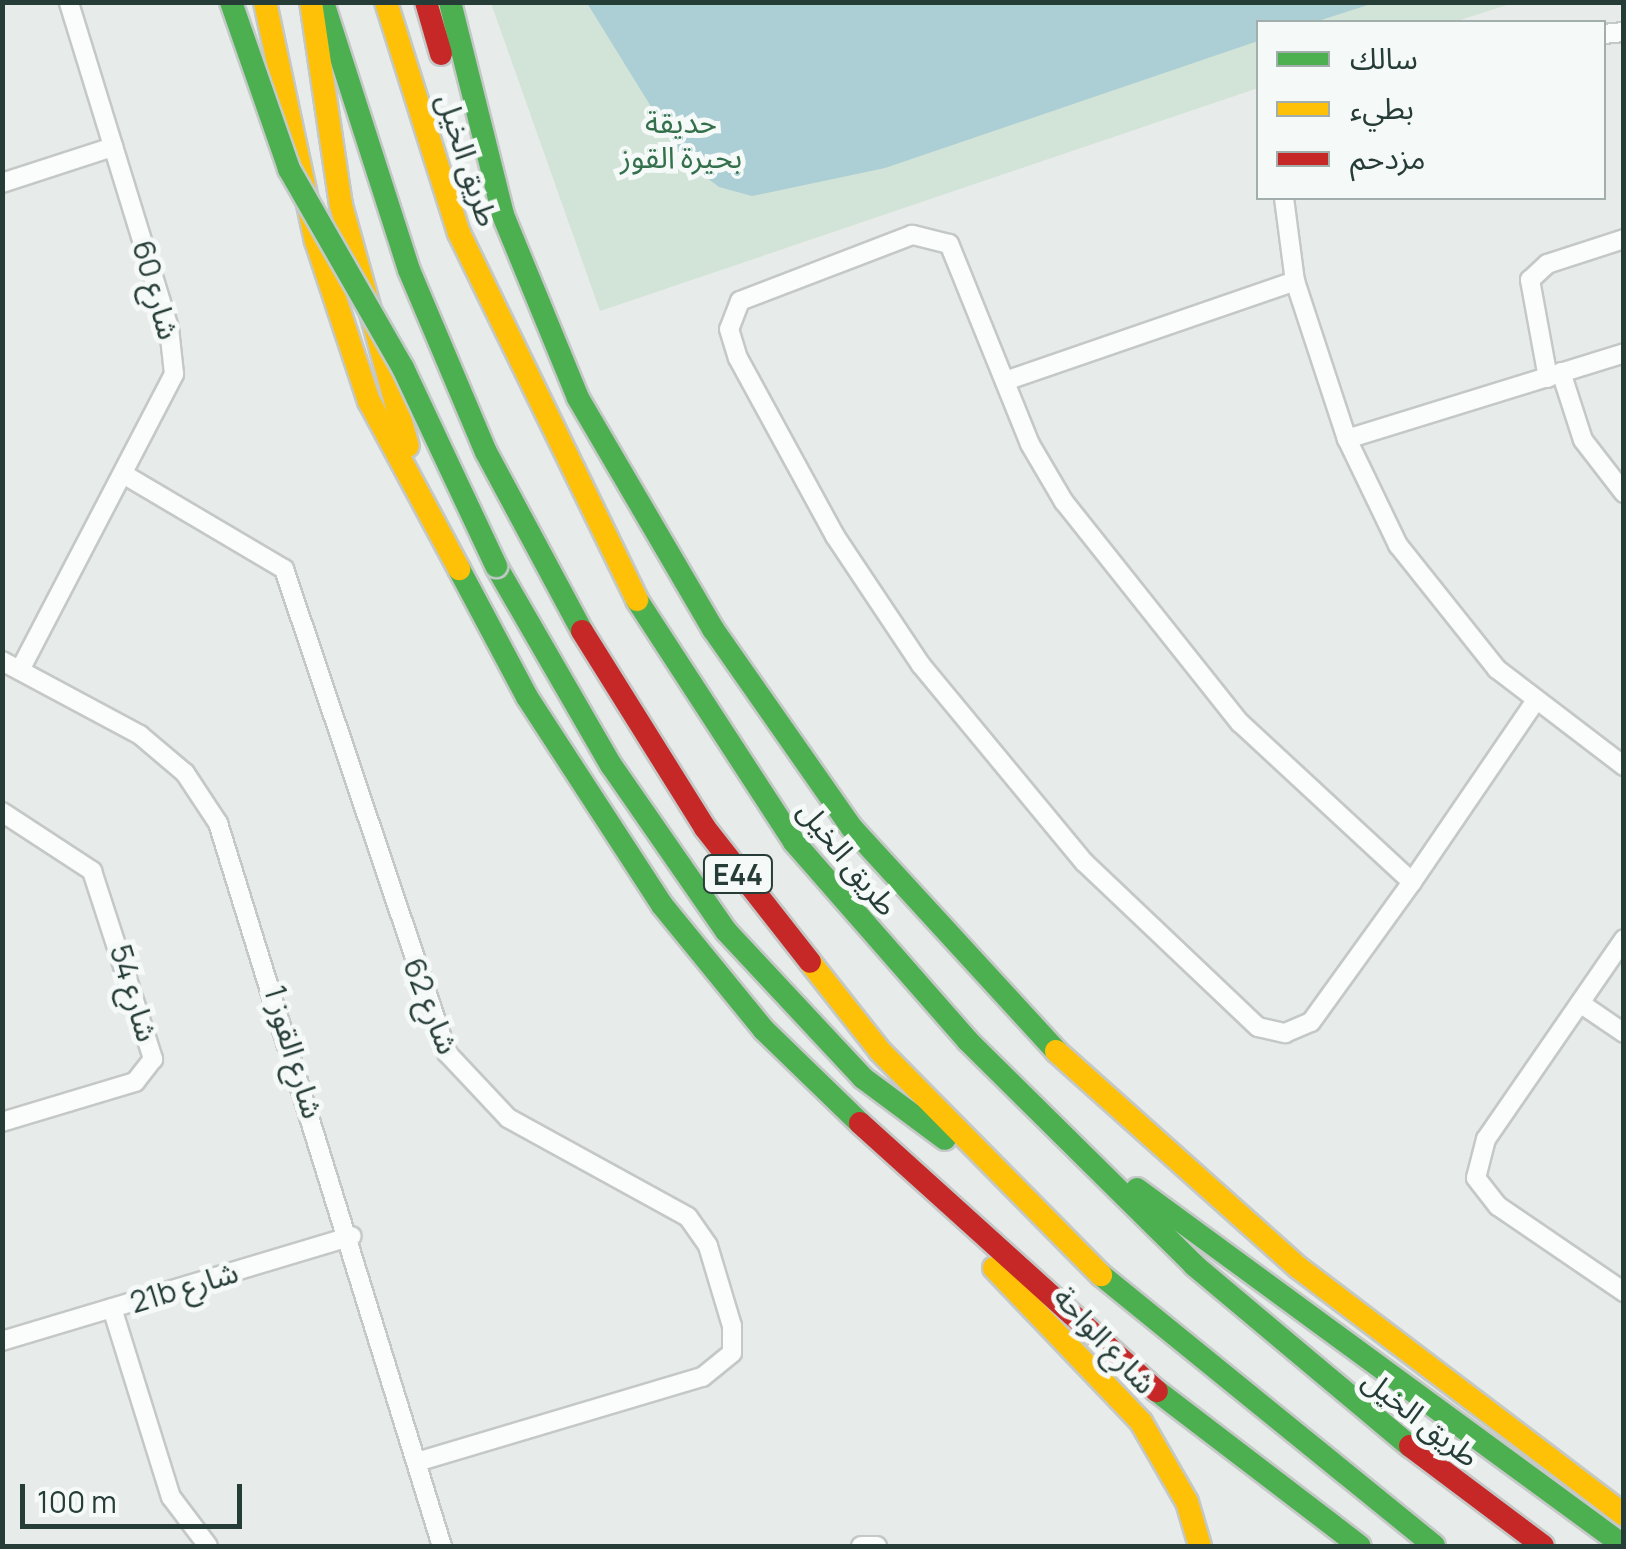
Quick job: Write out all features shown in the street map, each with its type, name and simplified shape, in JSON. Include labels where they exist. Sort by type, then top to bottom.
[{"type":"main road","points":[[231,2],[304,202],[398,358],[496,566],[611,765],[753,964],[892,1103],[988,1161]]},
{"type":"main road","points":[[311,2],[341,205],[432,533]]},
{"type":"main road","name":"E44","points":[[323,2],[432,331],[594,654],[781,932],[988,1161],[1166,1334],[1434,1546]]},
{"type":"main road","name":"طريق الخيل","points":[[386,2],[496,324],[670,660],[834,891],[1078,1153],[1304,1364],[1544,1546]]},
{"type":"main road","points":[[426,2],[536,306],[607,453],[713,629],[852,828],[971,967],[1135,1130],[1508,1428],[1624,1515]]},
{"type":"main road","points":[[450,2],[489,168]]},
{"type":"main road","points":[[265,8],[339,323],[432,533],[560,753],[684,934],[790,1058],[934,1194],[1132,1372],[1360,1546]]},
{"type":"main road","points":[[1078,1153],[1183,1220],[1464,1433],[1624,1546]]},
{"type":"main road","name":"شارع الواحة","points":[[934,1194],[1140,1422],[1187,1502],[1200,1546]]},
{"type":"main road","points":[[1508,1428],[1624,1492]]},
{"type":"street","name":"شارع 60","points":[[11,665],[125,475],[170,389],[175,359],[69,2]]},
{"type":"street","points":[[2,183],[113,147]]},
{"type":"street","points":[[1284,200],[1294,281],[1348,439],[1428,591],[1534,703],[1624,766]]},
{"type":"street","points":[[1412,882],[1298,781],[1185,662],[1064,502],[1005,382],[964,264],[937,238],[912,235],[764,284],[732,314],[731,344],[809,492],[921,665],[1084,862],[1246,1018],[1271,1032],[1312,1022],[1412,882],[1534,703]]},
{"type":"street","points":[[1624,239],[1547,264],[1530,280],[1554,375],[1583,440],[1624,493]]},
{"type":"street","points":[[1005,382],[1294,281]]},
{"type":"street","points":[[1348,439],[1624,353]]},
{"type":"street","name":"شارع 62","points":[[125,475],[284,569],[447,1053],[508,1118],[688,1217],[708,1246],[732,1326],[732,1353],[702,1377],[417,1462]]},
{"type":"street","name":"شارع القوز 1","points":[[11,665],[140,735],[202,796],[235,864],[352,1236],[442,1546]]},
{"type":"street","name":"شارع 54","points":[[2,812],[92,871],[153,1059],[135,1082],[2,1122]]},
{"type":"street","points":[[1624,939],[1486,1139],[1476,1178],[1491,1200],[1624,1292]]},
{"type":"street","points":[[1580,1003],[1624,1033]]},
{"type":"street","name":"21b شارع","points":[[9,1341],[352,1236]]},
{"type":"street","points":[[112,1308],[170,1497],[208,1546]]},
{"type":"street","points":[[862,1546],[878,1546]]},
{"type":"green space","name":"حديقة بحيرة القوز","points":[[491,3],[1513,3],[1460,20],[1256,20],[1256,89],[600,311]]},
{"type":"water","points":[[587,3],[1374,3],[1321,20],[1256,20],[1256,42],[885,168],[752,196],[719,187],[684,160]]},
{"type":"traffic: fast","points":[[231,2],[289,169],[403,368],[496,566]]},
{"type":"traffic: fast","points":[[323,2],[409,270],[486,452],[582,631]]},
{"type":"traffic: fast","points":[[450,2],[503,215],[578,398],[713,629],[852,828],[1056,1051]]},
{"type":"traffic: fast","points":[[496,566],[611,765],[726,931],[863,1078],[945,1139]]},
{"type":"traffic: fast","points":[[459,569],[527,697],[662,905],[764,1030],[860,1123]]},
{"type":"traffic: fast","points":[[637,600],[794,842],[968,1041],[1194,1265],[1410,1446]]},
{"type":"traffic: fast","points":[[1137,1189],[1624,1546]]},
{"type":"traffic: fast","points":[[1101,1275],[1434,1546]]},
{"type":"traffic: fast","points":[[1157,1391],[1360,1546]]},
{"type":"traffic: slow","points":[[265,2],[316,241],[369,401],[459,569]]},
{"type":"traffic: slow","points":[[311,2],[341,205],[408,446]]},
{"type":"traffic: slow","points":[[386,2],[459,233],[637,600]]},
{"type":"traffic: slow","points":[[810,962],[880,1051],[1101,1275]]},
{"type":"traffic: slow","points":[[1056,1051],[1299,1268],[1624,1515]]},
{"type":"traffic: slow","points":[[994,1268],[1141,1422],[1187,1502],[1200,1546]]},
{"type":"traffic: jam","points":[[426,2],[441,54]]},
{"type":"traffic: jam","points":[[582,631],[705,828],[810,962]]},
{"type":"traffic: jam","points":[[860,1123],[1157,1391]]},
{"type":"traffic: jam","points":[[1410,1446],[1543,1546]]}]
